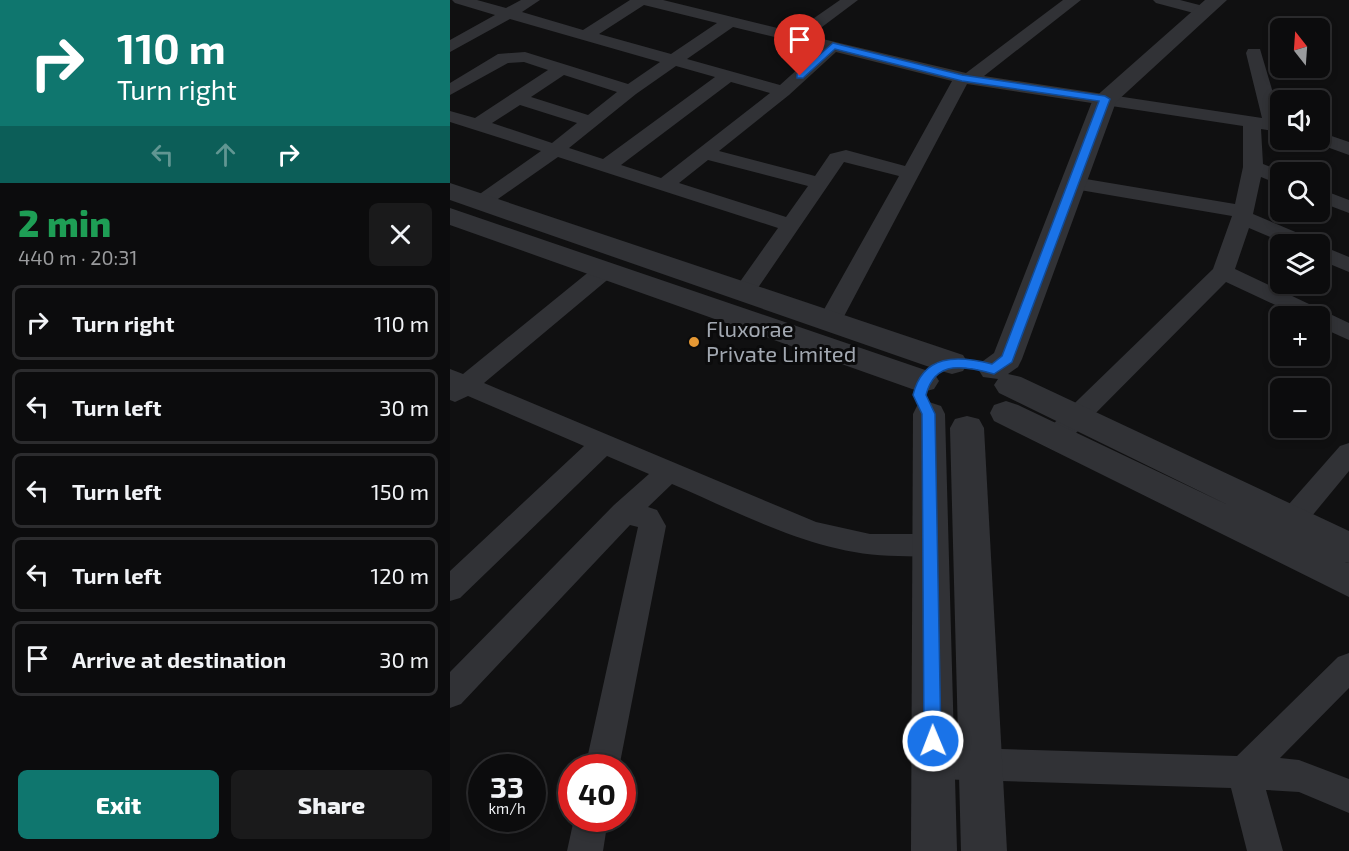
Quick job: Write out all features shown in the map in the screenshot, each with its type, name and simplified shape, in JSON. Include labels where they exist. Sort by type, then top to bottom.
[{"type":"street","points":[[450,10],[465,0],[783,91]]},
{"type":"street","points":[[450,47],[532,0]]},
{"type":"street","points":[[586,35],[643,0],[966,78],[1268,124]]},
{"type":"street","points":[[817,0],[847,3]]},
{"type":"street","points":[[829,322],[910,173],[966,78],[1073,0]]},
{"type":"street","points":[[1161,0],[1211,5]]},
{"type":"street","points":[[798,37],[847,3]]},
{"type":"street","points":[[450,216],[604,272],[926,397],[946,424],[967,428],[983,426],[996,421],[1007,359],[1105,99],[1211,5]]},
{"type":"street","points":[[481,202],[554,151],[630,90],[730,21]]},
{"type":"street","points":[[664,185],[783,91],[833,46]]},
{"type":"street","points":[[1067,426],[1223,272],[1243,214],[1253,167],[1268,124],[1254,53]]},
{"type":"street","points":[[450,90],[504,58],[513,56],[525,57],[563,68],[630,90]]},
{"type":"street","points":[[477,125],[563,68]]},
{"type":"street","points":[[605,167],[729,75]]},
{"type":"street","points":[[517,98],[591,122]]},
{"type":"street","points":[[450,116],[790,225]]},
{"type":"street","points":[[1330,133],[1349,136]]},
{"type":"street","points":[[1330,142],[1349,149]]},
{"type":"street","points":[[705,153],[820,183]]},
{"type":"street","points":[[743,293],[837,158],[841,156],[910,173]]},
{"type":"street","points":[[1253,167],[1270,174]]},
{"type":"street","points":[[1074,183],[1243,214],[1284,234]]},
{"type":"street","points":[[450,191],[952,363],[974,363],[1003,389],[1349,581]]},
{"type":"street","points":[[1330,199],[1349,207]]},
{"type":"street","points":[[1330,256],[1349,265]]},
{"type":"street","points":[[455,387],[604,272]]},
{"type":"street","points":[[1223,272],[1295,306]]},
{"type":"street","points":[[1330,323],[1349,332]]},
{"type":"street","points":[[934,851],[926,397],[935,370],[952,363]]},
{"type":"street","points":[[455,387],[603,444],[812,532],[870,545],[929,545]]},
{"type":"street","points":[[1067,426],[1292,520],[1349,548]]},
{"type":"street","points":[[967,428],[984,851]]},
{"type":"street","points":[[450,589],[603,444]]},
{"type":"street","points":[[1292,520],[1349,453]]},
{"type":"street","points":[[450,694],[624,513],[669,471]]},
{"type":"street","points":[[605,754],[652,526],[647,518],[624,513]]},
{"type":"street","points":[[1244,772],[1349,667]]},
{"type":"street","points":[[933,763],[1244,772],[1299,776],[1349,796]]},
{"type":"street","points":[[1244,772],[1265,851]]},
{"type":"street","points":[[585,851],[589,832]]},
{"type":"place","name":"Fluxorae Private Limited","points":[[694,342]]},
{"type":"route","points":[[800,76],[833,46],[962,78],[1105,99],[1007,359],[994,369],[967,362],[952,363],[935,370],[923,381],[919,395],[922,405],[929,414],[933,741]]}]
